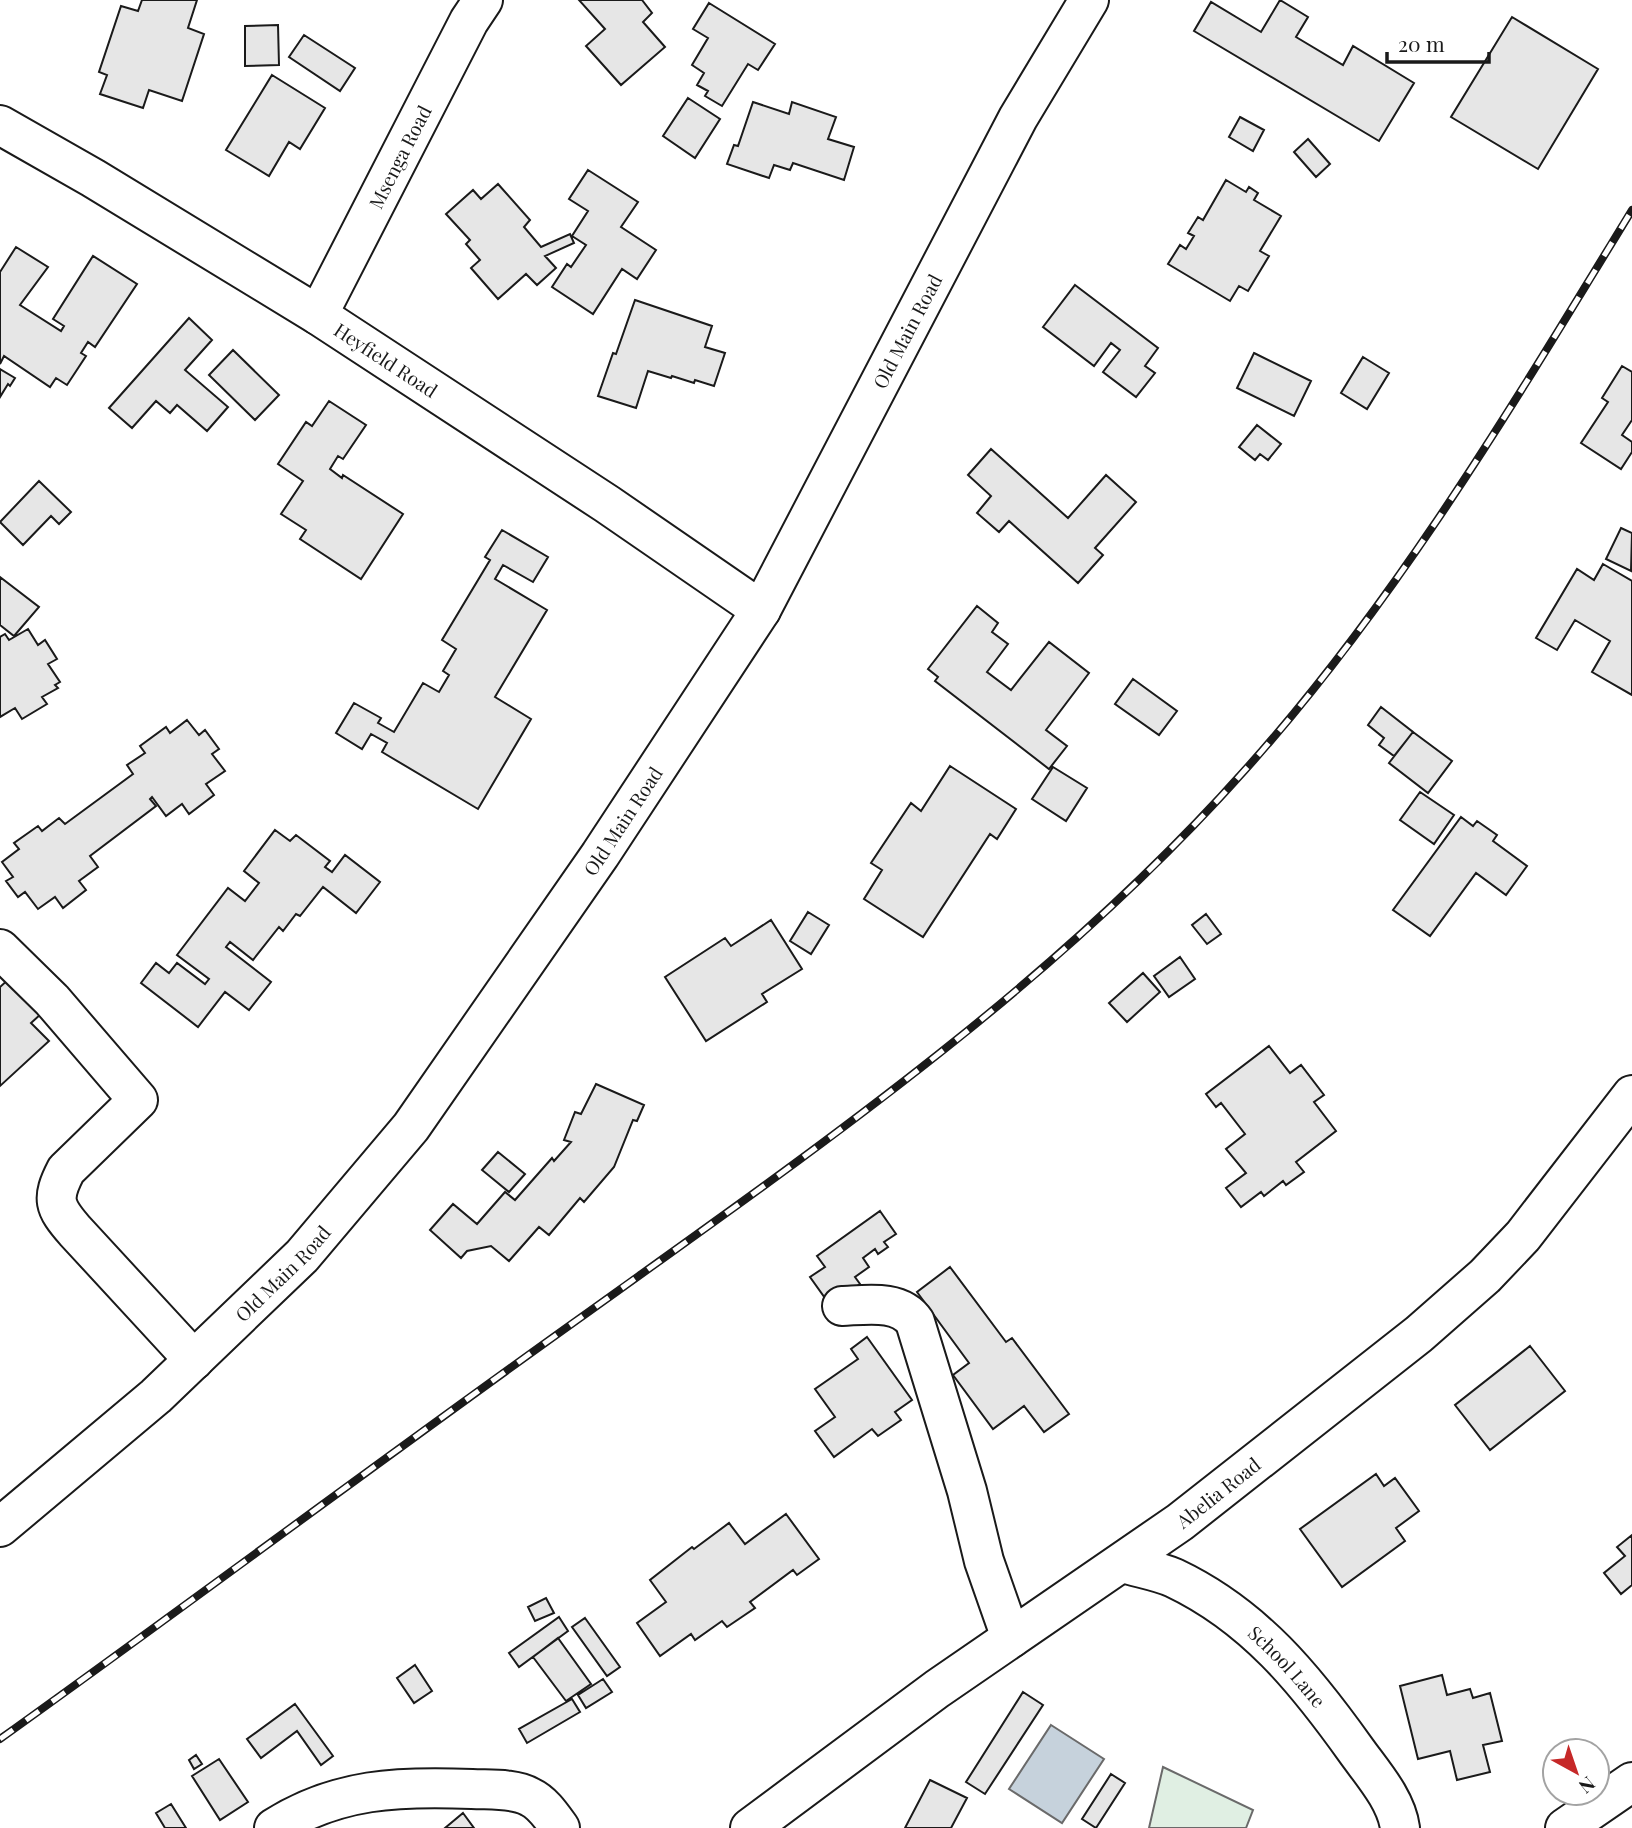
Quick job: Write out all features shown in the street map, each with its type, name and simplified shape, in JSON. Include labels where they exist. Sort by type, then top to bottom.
[{"type":"street","name":"Msenga Road","points":[[318,315],[469,21],[483,0]]},
{"type":"street","name":"Old Main Road","points":[[0,1527],[156,1396],[302,1256],[411,1127],[600,855],[761,610],[1018,118],[1089,0]]},
{"type":"street","name":"Heyfield Road","points":[[2,131],[93,178],[318,315],[607,504],[761,610]]},
{"type":"street","points":[[0,949],[52,1000],[138,1100],[66,1170],[58,1184],[55,1203],[60,1214],[75,1231],[194,1360]]},
{"type":"street","name":"Abelia Road","points":[[750,1828],[937,1689],[1180,1522],[1419,1334],[1485,1276],[1550,1204],[1632,1095]]},
{"type":"street","points":[[842,1306],[896,1307],[909,1313],[915,1322],[967,1491],[984,1561],[1011,1639]]},
{"type":"street","name":"School Lane","points":[[1123,1563],[1172,1577],[1226,1607],[1270,1643],[1328,1711],[1385,1793],[1401,1825]]},
{"type":"street","points":[[1565,1828],[1632,1782]]},
{"type":"street","points":[[274,1828],[300,1812],[337,1798],[380,1790],[451,1788],[505,1790],[530,1797],[548,1811],[560,1828]]},
{"type":"green space","points":[[1163,1767],[1253,1810],[1246,1828],[1149,1828]]},
{"type":"shaded area","points":[[1051,1725],[1104,1759],[1062,1823],[1009,1789]]},
{"type":"building","points":[[142,0],[197,0],[188,28],[204,34],[182,101],[149,90],[143,108],[100,94],[107,75],[99,72],[121,6],[138,11]]},
{"type":"building","points":[[579,0],[642,0],[652,13],[643,22],[665,47],[621,85],[586,46],[605,29]]},
{"type":"building","points":[[1280,0],[1308,17],[1296,37],[1343,65],[1353,46],[1414,83],[1379,141],[1194,31],[1211,2],[1261,32]]},
{"type":"building","points":[[709,3],[775,44],[758,70],[748,64],[722,106],[705,96],[708,91],[697,85],[704,73],[692,65],[708,38],[693,29]]},
{"type":"building","points":[[1512,17],[1598,69],[1538,169],[1451,117]]},
{"type":"building","points":[[278,25],[279,65],[245,66],[245,26]]},
{"type":"building","points":[[304,35],[355,68],[340,91],[289,57]]},
{"type":"building","points":[[272,75],[325,108],[300,149],[289,142],[269,176],[226,150]]},
{"type":"building","points":[[688,98],[720,119],[695,158],[663,136]]},
{"type":"building","points":[[753,102],[789,114],[792,102],[836,117],[828,139],[854,147],[844,180],[793,163],[790,170],[774,165],[769,178],[727,164],[734,145],[738,146]]},
{"type":"building","points":[[1240,117],[1264,130],[1253,151],[1229,137]]},
{"type":"building","points":[[1308,139],[1330,164],[1316,177],[1294,152]]},
{"type":"building","points":[[588,170],[638,202],[621,227],[656,250],[637,279],[622,269],[593,314],[552,287],[567,264],[571,267],[586,245],[572,236],[588,211],[569,199]]},
{"type":"building","points":[[1226,180],[1246,192],[1249,187],[1258,193],[1254,200],[1281,216],[1260,251],[1269,256],[1248,291],[1239,286],[1230,301],[1168,264],[1180,245],[1186,249],[1194,236],[1188,233],[1198,217],[1203,220]]},
{"type":"building","points":[[498,184],[530,220],[524,227],[541,247],[570,234],[574,243],[545,256],[556,268],[537,285],[526,274],[498,299],[471,268],[480,260],[466,244],[470,240],[446,214],[473,190],[481,199]]},
{"type":"building","points":[[16,247],[48,267],[20,305],[61,331],[64,326],[53,319],[93,256],[137,284],[95,347],[88,342],[81,353],[86,356],[67,385],[56,378],[50,387],[4,356],[0,364],[0,272]]},
{"type":"building","points":[[1075,285],[1158,348],[1145,366],[1155,373],[1136,397],[1103,372],[1120,350],[1111,343],[1094,366],[1043,327]]},
{"type":"building","points":[[635,300],[712,326],[705,347],[725,353],[714,386],[648,371],[636,408],[598,396]]},
{"type":"building","points":[[189,318],[212,340],[185,370],[228,407],[207,431],[177,405],[170,413],[156,401],[132,428],[109,408]]},
{"type":"building","points":[[233,350],[279,395],[255,420],[209,375]]},
{"type":"building","points":[[1254,353],[1311,381],[1294,416],[1237,388]]},
{"type":"building","points":[[1363,357],[1389,373],[1367,409],[1341,393]]},
{"type":"building","points":[[1622,366],[1632,372],[1632,420],[1622,435],[1632,442],[1632,452],[1621,469],[1581,443],[1608,402],[1602,398]]},
{"type":"building","points":[[0,369],[15,378],[0,397]]},
{"type":"building","points":[[329,401],[366,425],[343,459],[338,456],[330,469],[403,514],[361,579],[300,539],[306,530],[281,514],[303,481],[278,464],[306,422],[312,426]]},
{"type":"building","points":[[1257,425],[1281,444],[1268,460],[1260,454],[1255,460],[1239,447]]},
{"type":"building","points":[[991,449],[1068,518],[1106,475],[1136,502],[1095,548],[1103,555],[1078,583],[1009,521],[999,532],[977,513],[991,496],[968,475]]},
{"type":"building","points":[[39,481],[71,512],[59,524],[51,516],[23,545],[0,522]]},
{"type":"building","points":[[1621,528],[1632,533],[1631,571],[1606,559]]},
{"type":"building","points":[[502,530],[548,557],[533,582],[503,565],[495,579],[547,610],[495,697],[531,719],[478,809],[382,752],[387,743],[371,734],[362,749],[336,733],[354,703],[381,718],[378,723],[394,732],[423,683],[439,692],[449,675],[443,671],[456,649],[442,640],[490,560],[485,557]]},
{"type":"building","points":[[1603,564],[1632,581],[1632,695],[1592,672],[1610,641],[1575,620],[1557,650],[1536,638],[1577,569],[1594,580]]},
{"type":"building","points":[[0,577],[39,607],[14,636],[0,625]]},
{"type":"building","points":[[977,606],[998,623],[992,632],[1008,644],[987,672],[1011,690],[1049,642],[1089,673],[1046,730],[1067,746],[1049,769],[935,681],[938,677],[928,669]]},
{"type":"building","points":[[28,629],[38,645],[45,640],[57,659],[48,664],[60,682],[55,685],[58,688],[42,697],[47,704],[22,719],[15,708],[0,717],[0,637],[5,634],[9,640]]},
{"type":"building","points":[[1133,679],[1177,711],[1159,735],[1115,704]]},
{"type":"building","points":[[1381,707],[1413,732],[1394,756],[1379,745],[1384,738],[1368,725]]},
{"type":"building","points":[[187,720],[199,735],[205,730],[219,749],[212,754],[225,771],[206,784],[214,795],[189,814],[182,804],[166,816],[152,797],[150,799],[156,806],[90,856],[98,867],[79,881],[86,890],[63,908],[55,897],[38,909],[25,892],[18,897],[6,881],[13,877],[2,862],[19,849],[14,843],[38,826],[42,831],[59,818],[65,824],[133,774],[127,765],[145,753],[140,746],[166,727],[170,733]]},
{"type":"building","points":[[1413,732],[1452,761],[1428,793],[1389,763]]},
{"type":"building","points":[[950,766],[1016,809],[997,839],[990,834],[923,937],[864,899],[882,870],[871,863],[911,803],[921,811]]},
{"type":"building","points":[[1053,767],[1087,788],[1066,821],[1032,799]]},
{"type":"building","points":[[1420,792],[1454,815],[1434,844],[1400,820]]},
{"type":"building","points":[[1461,817],[1473,826],[1477,821],[1497,835],[1493,841],[1527,866],[1506,895],[1476,873],[1430,936],[1393,910]]},
{"type":"building","points":[[275,830],[290,841],[296,835],[330,861],[325,867],[332,872],[345,855],[380,882],[356,913],[323,887],[300,916],[296,914],[283,931],[279,927],[253,960],[230,942],[226,947],[271,982],[249,1010],[225,992],[198,1027],[141,983],[156,963],[169,973],[177,963],[205,984],[209,979],[177,955],[228,888],[245,901],[259,883],[244,871]]},
{"type":"building","points":[[808,912],[829,925],[811,954],[790,941]]},
{"type":"building","points":[[1206,914],[1221,934],[1207,944],[1192,925]]},
{"type":"building","points":[[771,920],[802,969],[762,994],[767,1002],[706,1041],[665,977],[725,938],[731,946]]},
{"type":"building","points":[[1180,957],[1195,979],[1169,997],[1154,976]]},
{"type":"building","points":[[1143,973],[1160,992],[1127,1022],[1109,1003]]},
{"type":"building","points":[[10,978],[42,1013],[31,1023],[49,1041],[0,1086],[0,987]]},
{"type":"building","points":[[1269,1046],[1290,1073],[1301,1065],[1324,1095],[1314,1102],[1336,1131],[1296,1162],[1304,1172],[1286,1185],[1283,1181],[1264,1196],[1261,1192],[1241,1207],[1226,1188],[1246,1173],[1226,1149],[1245,1134],[1221,1103],[1216,1107],[1206,1094]]},
{"type":"building","points":[[596,1084],[644,1105],[637,1121],[633,1120],[614,1167],[584,1202],[580,1198],[549,1235],[539,1227],[509,1261],[491,1246],[467,1251],[461,1258],[430,1230],[453,1204],[477,1224],[505,1192],[515,1200],[552,1158],[554,1161],[571,1142],[564,1140],[575,1112],[581,1114]]},
{"type":"building","points":[[498,1152],[525,1174],[509,1192],[482,1170]]},
{"type":"building","points":[[880,1211],[896,1234],[884,1242],[888,1247],[878,1254],[875,1249],[863,1258],[869,1267],[855,1277],[860,1284],[830,1305],[810,1277],[825,1267],[817,1256]]},
{"type":"building","points":[[950,1267],[1006,1342],[1012,1338],[1069,1414],[1044,1432],[1024,1406],[993,1429],[953,1375],[969,1363],[917,1292]]},
{"type":"building","points":[[867,1337],[912,1400],[895,1412],[901,1420],[878,1436],[872,1429],[834,1457],[815,1431],[835,1417],[815,1389],[858,1359],[851,1349]]},
{"type":"building","points":[[1530,1346],[1565,1391],[1490,1450],[1455,1405]]},
{"type":"building","points":[[1376,1474],[1384,1486],[1395,1478],[1419,1511],[1396,1528],[1405,1541],[1342,1587],[1300,1529]]},
{"type":"building","points":[[786,1514],[819,1559],[797,1575],[793,1570],[750,1602],[755,1608],[727,1627],[722,1621],[695,1640],[691,1634],[660,1656],[637,1623],[666,1602],[650,1580],[692,1547],[694,1549],[729,1523],[745,1544]]},
{"type":"building","points":[[1632,1535],[1632,1585],[1621,1594],[1604,1573],[1625,1556],[1617,1547]]},
{"type":"building","points":[[546,1598],[554,1613],[535,1621],[528,1607]]},
{"type":"building","points":[[559,1617],[568,1631],[519,1667],[509,1653]]},
{"type":"building","points":[[585,1618],[620,1667],[607,1676],[572,1627]]},
{"type":"building","points":[[558,1638],[591,1684],[566,1701],[533,1657]]},
{"type":"building","points":[[415,1665],[432,1691],[414,1703],[397,1678]]},
{"type":"building","points":[[1442,1675],[1447,1695],[1470,1689],[1473,1698],[1490,1693],[1502,1741],[1483,1745],[1490,1772],[1457,1780],[1450,1751],[1418,1759],[1400,1686]]},
{"type":"building","points":[[603,1679],[612,1692],[586,1708],[578,1695]]},
{"type":"building","points":[[1023,1692],[1043,1705],[985,1794],[966,1782]]},
{"type":"building","points":[[572,1699],[580,1712],[527,1743],[519,1729]]},
{"type":"building","points":[[295,1704],[333,1756],[321,1765],[297,1731],[261,1758],[247,1739]]},
{"type":"building","points":[[196,1755],[202,1764],[194,1769],[189,1760]]},
{"type":"building","points":[[219,1759],[248,1802],[220,1820],[192,1776]]},
{"type":"building","points":[[1111,1774],[1125,1783],[1096,1828],[1082,1819]]},
{"type":"building","points":[[930,1780],[967,1798],[951,1828],[905,1828]]},
{"type":"building","points":[[171,1804],[186,1828],[165,1828],[156,1813]]},
{"type":"building","points":[[463,1813],[474,1828],[445,1828]]},
{"type":"railway","points":[[0,1739],[842,1128],[928,1062],[1093,924],[1171,849],[1245,770],[1353,638],[1403,569],[1498,427],[1632,210]]}]
